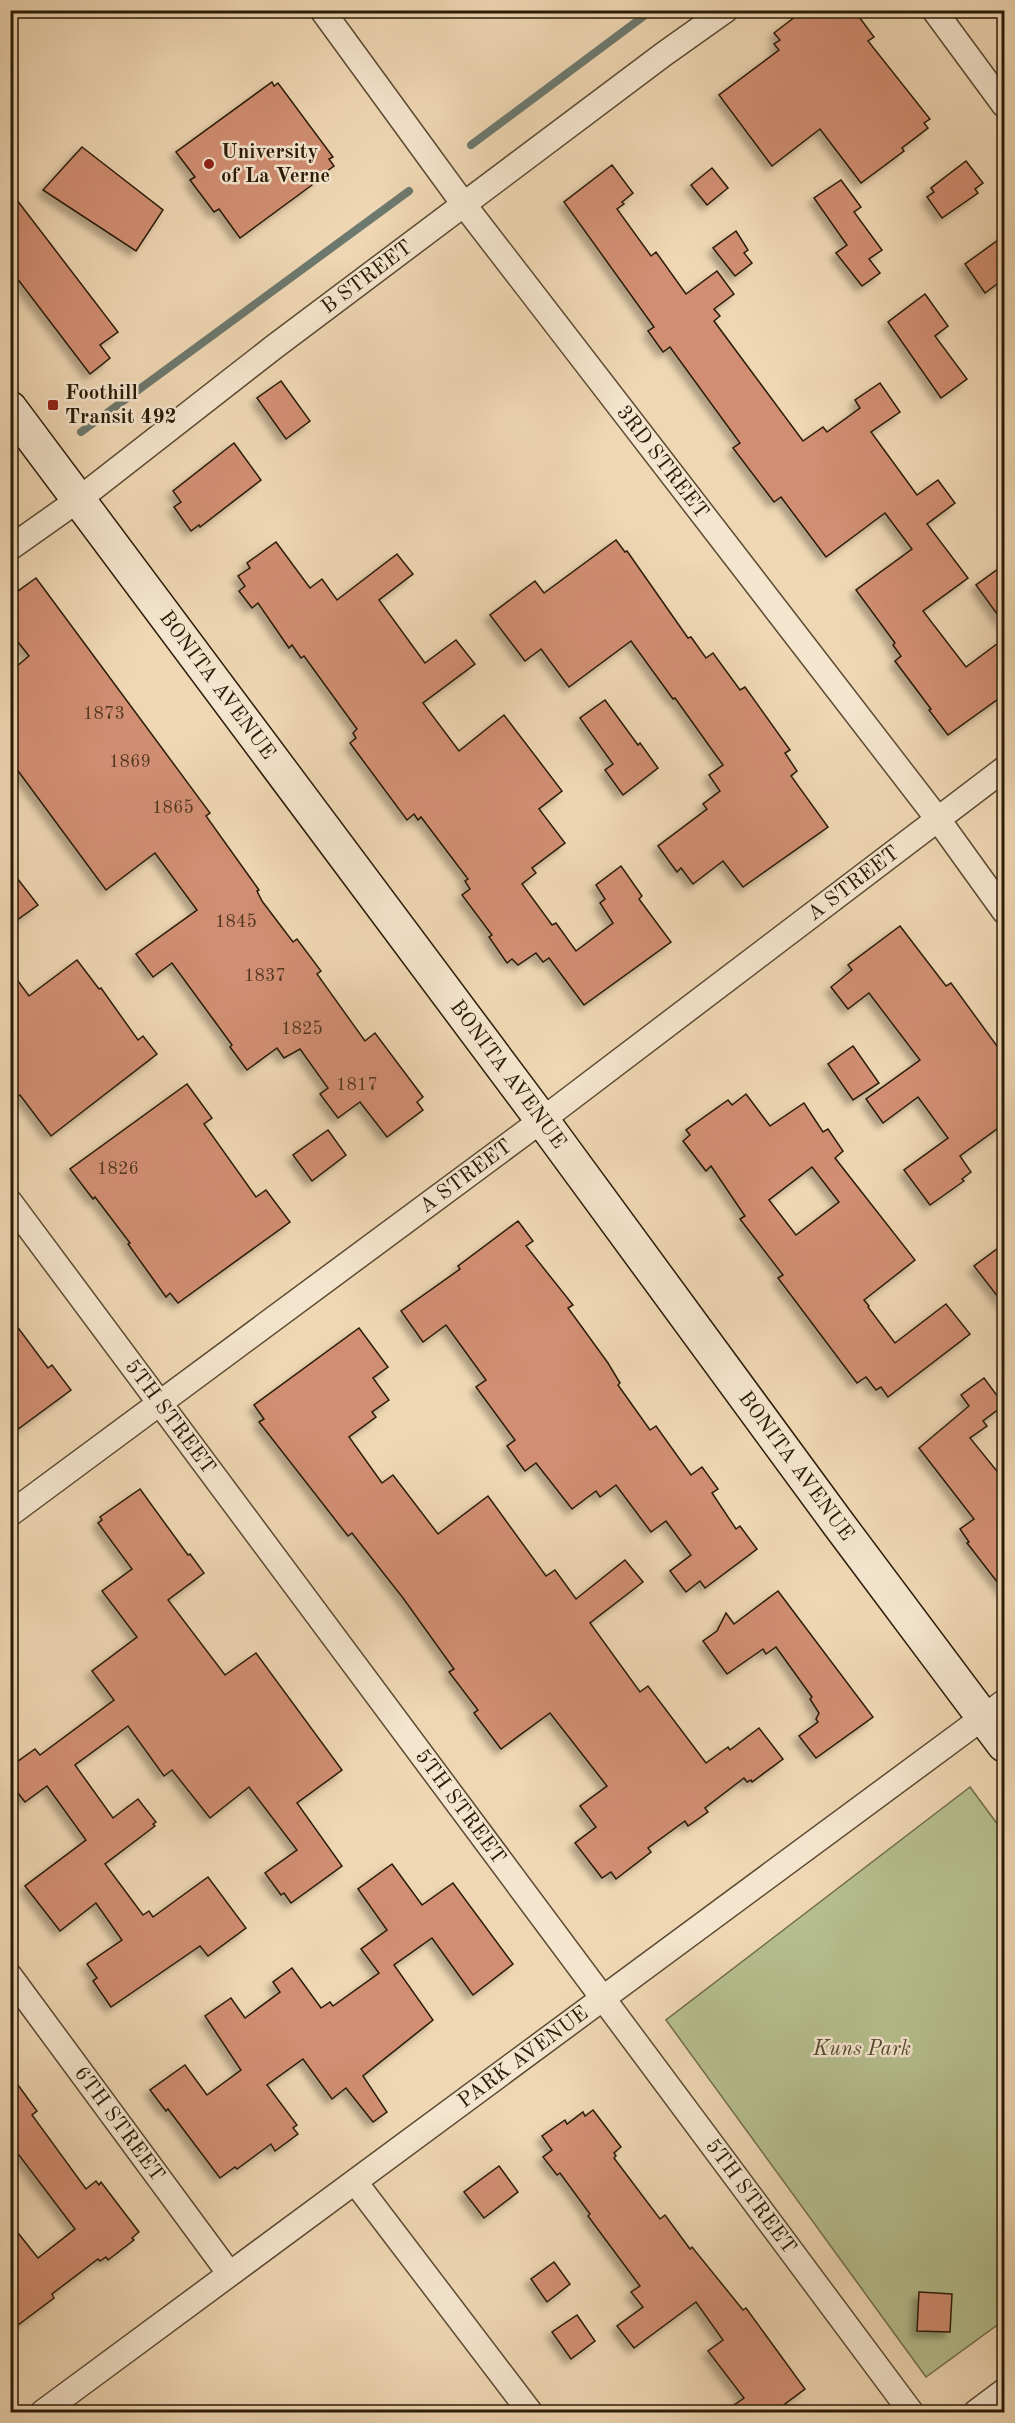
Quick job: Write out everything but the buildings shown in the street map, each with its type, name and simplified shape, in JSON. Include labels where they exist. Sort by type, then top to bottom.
[{"type":"main road","name":"BONITA AVENUE","points":[[10,408],[542,1120],[823,1503],[994,1710],[1005,1745]]},
{"type":"street","name":"3RD STREET","points":[[322,10],[465,206],[937,818],[1005,911]]},
{"type":"street","name":"B STREET","points":[[10,548],[78,500],[274,347],[726,10]]},
{"type":"street","points":[[934,10],[1005,105]]},
{"type":"street","name":"A STREET","points":[[10,1514],[542,1120],[937,818],[1005,769]]},
{"type":"street","name":"5TH STREET","points":[[10,1202],[911,2412]]},
{"type":"street","name":"PARK AVENUE","points":[[43,2412],[994,1710]]},
{"type":"street","name":"6TH STREET","points":[[10,1976],[229,2273]]},
{"type":"street","points":[[355,2182],[530,2412]]},
{"type":"street","points":[[976,2412],[1005,2391]]},
{"type":"green space","name":"Kuns Park","points":[[970,1787],[1004,1833],[1004,2320],[926,2377],[666,2020]]},
{"type":"waterway","points":[[471,145],[652,10]]},
{"type":"waterway","points":[[81,432],[409,191]]},
{"type":"place","name":"University of La Verne","points":[[209,164]]},
{"type":"place","name":"Foothill Transit 492","points":[[53,405]]}]
